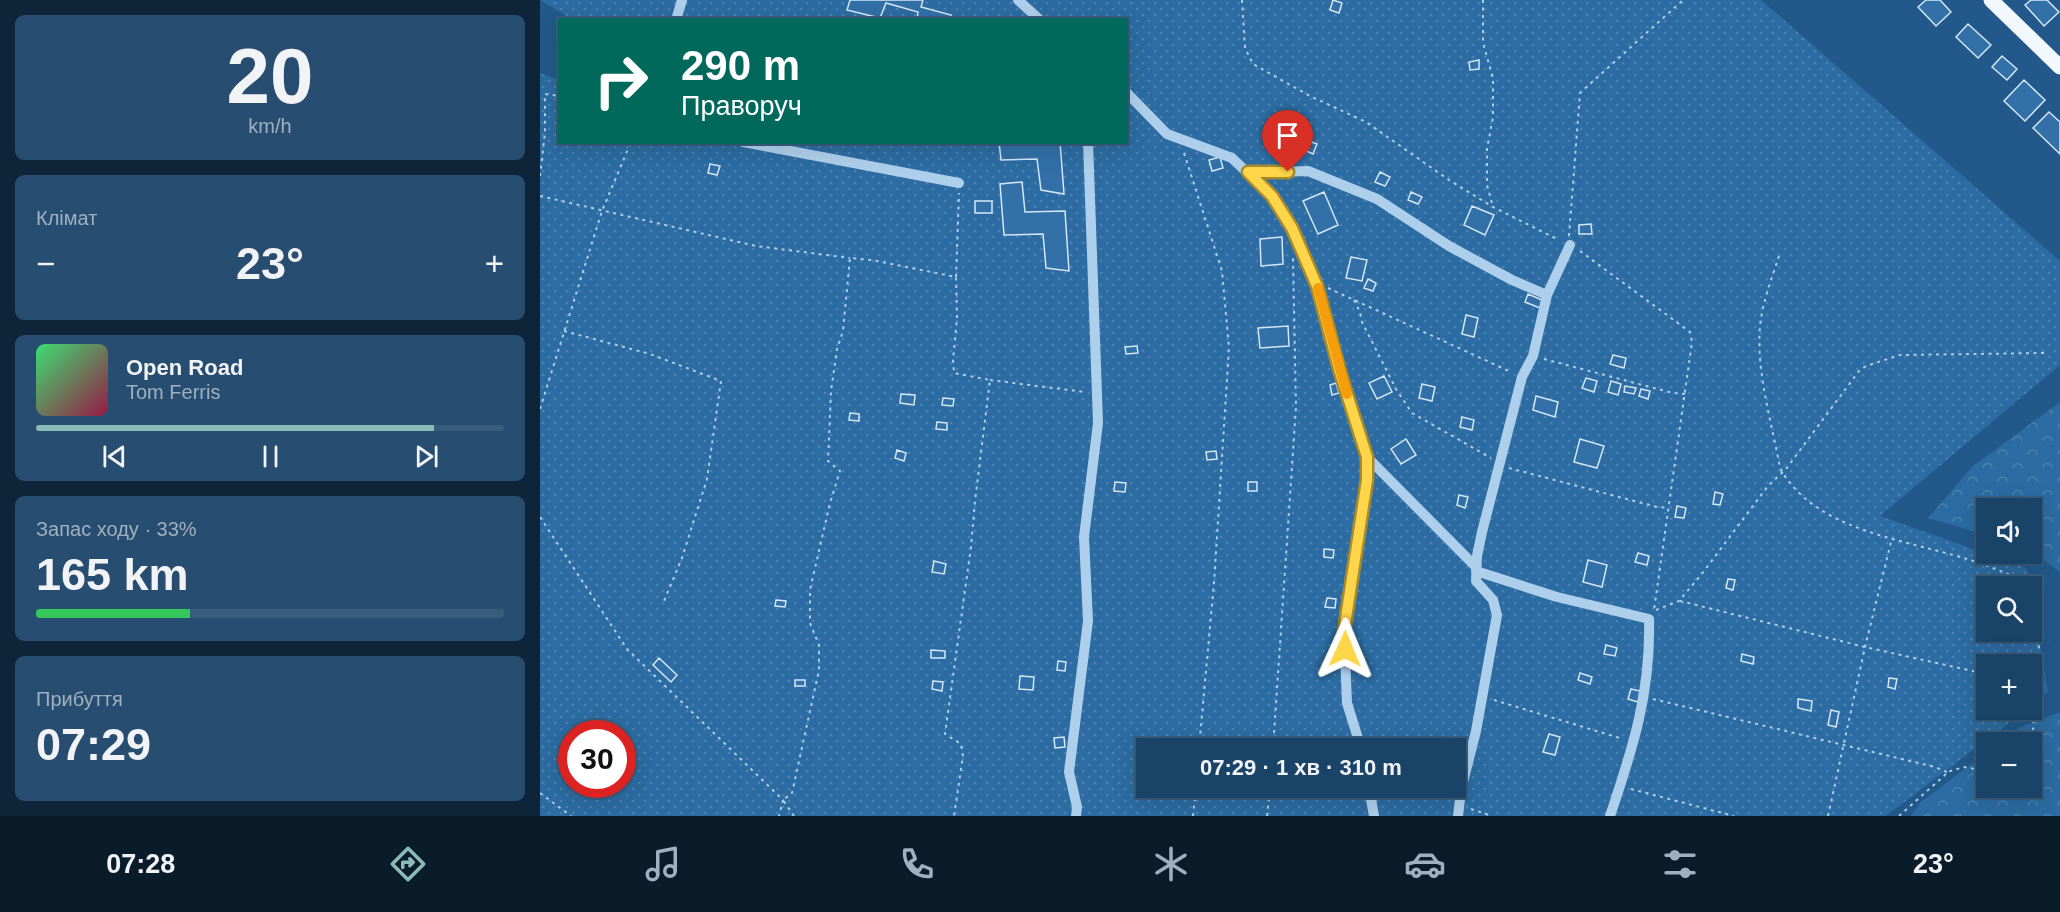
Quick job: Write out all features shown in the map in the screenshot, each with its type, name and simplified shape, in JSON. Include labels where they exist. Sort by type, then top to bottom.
[{"type":"main road","points":[[1991,0],[2060,67]]},
{"type":"street","points":[[677,18],[682,0]]},
{"type":"street","points":[[1018,0],[1038,18]]},
{"type":"street","points":[[1128,94],[1167,134],[1232,158],[1272,196],[1292,228],[1317,286],[1340,372],[1367,457],[1367,480],[1344,631],[1347,703],[1358,738]]},
{"type":"street","points":[[754,144],[959,183]]},
{"type":"street","points":[[1076,816],[1077,807],[1069,772],[1088,621],[1084,537],[1098,423],[1088,144]]},
{"type":"street","points":[[1248,172],[1308,171],[1377,199],[1449,246],[1512,280],[1547,295]]},
{"type":"street","points":[[1459,811],[1461,790],[1482,697],[1497,615],[1493,600],[1476,581],[1482,532],[1522,377],[1533,356],[1547,295],[1570,245]]},
{"type":"street","points":[[1367,457],[1476,569],[1557,597],[1651,615],[1645,697],[1634,742],[1610,816]]},
{"type":"street","points":[[1371,798],[1374,816]]},
{"type":"path","points":[[1242,0],[1245,48],[1253,64],[1310,96],[1366,122],[1449,180],[1493,207],[1590,257],[1690,332],[1692,342],[1686,394],[1651,615]]},
{"type":"path","points":[[1483,0],[1483,43],[1493,78],[1493,117],[1487,149],[1487,185],[1493,207]]},
{"type":"path","points":[[1570,245],[1569,225],[1580,93],[1683,0]]},
{"type":"path","points":[[540,176],[545,132],[545,94],[558,96]]},
{"type":"path","points":[[540,131],[545,132]]},
{"type":"path","points":[[1180,139],[1222,271],[1229,348],[1214,583],[1200,738]]},
{"type":"path","points":[[540,409],[602,211],[630,144]]},
{"type":"path","points":[[959,183],[954,373],[1051,389],[1097,393]]},
{"type":"path","points":[[540,196],[756,246],[872,260],[956,277]]},
{"type":"path","points":[[1274,738],[1296,407],[1292,264],[1293,254],[1299,243]]},
{"type":"path","points":[[1779,256],[1762,313],[1759,345],[1783,472],[1798,493],[1811,505],[1868,531],[1978,562],[2011,576]]},
{"type":"path","points":[[779,816],[783,800],[792,793],[819,670],[819,645],[810,623],[810,590],[830,503],[840,471],[828,460],[827,435],[837,349],[843,331],[850,258]]},
{"type":"path","points":[[1317,286],[1324,286],[1522,377]]},
{"type":"path","points":[[1354,300],[1362,322],[1396,389],[1412,413],[1499,465],[1657,507],[1669,508]]},
{"type":"path","points":[[564,331],[650,354],[721,381],[707,479],[682,558],[664,601]]},
{"type":"path","points":[[1651,615],[1678,601],[1701,575],[1768,486],[1783,472],[1860,370],[1866,366],[1900,355],[2045,353]]},
{"type":"path","points":[[1533,356],[1674,393],[1686,394]]},
{"type":"path","points":[[954,816],[963,756],[961,744],[945,734],[971,547],[990,380]]},
{"type":"path","points":[[540,517],[627,649],[783,800],[794,816]]},
{"type":"path","points":[[1828,816],[1865,647],[1892,538]]},
{"type":"path","points":[[1678,601],[1976,672]]},
{"type":"path","points":[[1482,697],[1634,742]]},
{"type":"path","points":[[1645,697],[1935,767],[1947,772]]},
{"type":"path","points":[[1899,816],[1947,772],[1964,767],[1976,769]]},
{"type":"path","points":[[1620,788],[1734,816]]},
{"type":"path","points":[[540,793],[572,816]]},
{"type":"path","points":[[1193,816],[1195,798]]},
{"type":"path","points":[[1267,816],[1269,798]]},
{"type":"path","points":[[1459,811],[1492,816]]},
{"type":"green space","points":[[540,0],[1761,0],[2060,261],[2060,365],[1880,516],[1976,550],[1976,564],[2016,564],[2027,568],[2029,576],[1976,576],[1976,642],[2040,642],[2042,654],[1976,654],[1976,720],[2013,720],[1997,732],[1976,732],[1976,748],[1886,816],[540,816],[540,73],[558,80],[558,144],[1128,144],[1128,18],[570,18]]},
{"type":"green space","points":[[2060,402],[2060,572],[2042,558],[2042,498],[1976,498],[1976,532],[1928,518],[1973,466]]},
{"type":"green space","points":[[2042,656],[2048,692],[2042,697]]},
{"type":"green space","points":[[2060,712],[2060,816],[1911,816],[1921,802],[1976,761],[1976,798],[2042,798],[2042,732],[2013,732]]},
{"type":"building","points":[[850,0],[923,0],[921,7],[951,15],[950,18],[917,18],[918,12],[886,3],[880,18],[847,10]]},
{"type":"building","points":[[1333,0],[1342,3],[1339,13],[1330,10]]},
{"type":"building","points":[[1926,0],[1940,0],[1951,12],[1936,26],[1918,7]]},
{"type":"building","points":[[2031,0],[2047,0],[2059,12],[2044,26],[2025,5]]},
{"type":"building","points":[[1968,24],[1991,45],[1978,58],[1956,37]]},
{"type":"building","points":[[2002,56],[2017,69],[2007,80],[1992,67]]},
{"type":"building","points":[[1479,60],[1479,69],[1470,70],[1469,62]]},
{"type":"building","points":[[2024,80],[2045,100],[2025,121],[2004,101]]},
{"type":"building","points":[[2049,112],[2060,122],[2060,154],[2033,128]]},
{"type":"building","points":[[1306,140],[1317,144],[1313,154],[1302,149]]},
{"type":"building","points":[[999,144],[1060,144],[1064,194],[1041,190],[1037,159],[1001,160]]},
{"type":"building","points":[[1220,157],[1223,168],[1212,171],[1209,160]]},
{"type":"building","points":[[710,164],[720,166],[717,175],[708,173]]},
{"type":"building","points":[[1380,172],[1390,177],[1385,186],[1375,182]]},
{"type":"building","points":[[1022,182],[1025,212],[1065,211],[1069,271],[1046,268],[1043,234],[1004,235],[1000,184]]},
{"type":"building","points":[[1324,192],[1338,225],[1318,234],[1303,201]]},
{"type":"building","points":[[1411,192],[1422,197],[1418,204],[1408,200]]},
{"type":"building","points":[[975,201],[992,201],[992,213],[975,213]]},
{"type":"building","points":[[1472,206],[1494,215],[1485,235],[1464,225]]},
{"type":"building","points":[[1591,224],[1592,234],[1579,234],[1579,225]]},
{"type":"building","points":[[1282,237],[1283,264],[1261,266],[1260,239]]},
{"type":"building","points":[[1351,257],[1367,260],[1362,281],[1346,278]]},
{"type":"building","points":[[1368,279],[1376,283],[1373,291],[1364,288]]},
{"type":"building","points":[[1528,294],[1542,300],[1540,308],[1525,302]]},
{"type":"building","points":[[1466,315],[1478,318],[1474,337],[1462,334]]},
{"type":"building","points":[[1288,326],[1289,346],[1260,348],[1258,328]]},
{"type":"building","points":[[1137,346],[1138,353],[1126,354],[1125,347]]},
{"type":"building","points":[[1613,355],[1626,358],[1624,368],[1610,364]]},
{"type":"building","points":[[1384,376],[1392,392],[1377,399],[1369,383]]},
{"type":"building","points":[[1586,378],[1597,381],[1594,392],[1582,388]]},
{"type":"building","points":[[1611,381],[1621,384],[1618,395],[1608,392]]},
{"type":"building","points":[[1336,383],[1339,393],[1332,395],[1330,385]]},
{"type":"building","points":[[1422,384],[1435,387],[1432,401],[1419,398]]},
{"type":"building","points":[[1625,386],[1636,388],[1634,394],[1624,392]]},
{"type":"building","points":[[1641,389],[1650,391],[1648,399],[1639,396]]},
{"type":"building","points":[[901,394],[915,395],[914,405],[900,403]]},
{"type":"building","points":[[1536,396],[1558,402],[1555,417],[1533,410]]},
{"type":"building","points":[[943,398],[954,399],[953,406],[942,405]]},
{"type":"building","points":[[850,413],[859,414],[859,421],[849,420]]},
{"type":"building","points":[[1462,417],[1474,420],[1472,430],[1460,427]]},
{"type":"building","points":[[937,422],[947,423],[947,430],[936,429]]},
{"type":"building","points":[[1406,439],[1416,455],[1401,464],[1391,449]]},
{"type":"building","points":[[1580,439],[1604,446],[1597,468],[1574,462]]},
{"type":"building","points":[[897,450],[906,453],[904,461],[895,458]]},
{"type":"building","points":[[1216,451],[1217,459],[1207,460],[1206,452]]},
{"type":"building","points":[[1115,482],[1126,483],[1125,492],[1114,491]]},
{"type":"building","points":[[1248,482],[1257,482],[1257,491],[1248,491]]},
{"type":"building","points":[[1715,492],[1723,494],[1720,505],[1713,504]]},
{"type":"building","points":[[1459,495],[1468,497],[1465,508],[1457,505]]},
{"type":"building","points":[[1677,506],[1686,508],[1684,518],[1675,517]]},
{"type":"building","points":[[1324,549],[1334,550],[1333,558],[1324,557]]},
{"type":"building","points":[[1638,553],[1649,556],[1647,565],[1635,562]]},
{"type":"building","points":[[1588,560],[1607,565],[1602,587],[1583,582]]},
{"type":"building","points":[[934,561],[946,564],[944,574],[932,572]]},
{"type":"building","points":[[1728,579],[1735,580],[1733,590],[1726,588]]},
{"type":"building","points":[[1327,598],[1336,599],[1335,608],[1325,607]]},
{"type":"building","points":[[776,600],[786,601],[785,607],[775,606]]},
{"type":"building","points":[[1606,645],[1617,648],[1615,656],[1604,654]]},
{"type":"building","points":[[931,650],[945,651],[945,658],[931,658]]},
{"type":"building","points":[[1742,654],[1754,657],[1753,664],[1741,661]]},
{"type":"building","points":[[659,658],[677,675],[671,682],[653,665]]},
{"type":"building","points":[[1058,661],[1066,662],[1065,671],[1057,670]]},
{"type":"building","points":[[1580,673],[1592,677],[1590,684],[1578,680]]},
{"type":"building","points":[[1020,676],[1034,677],[1033,690],[1019,689]]},
{"type":"building","points":[[1889,678],[1897,679],[1895,689],[1888,687]]},
{"type":"building","points":[[795,680],[805,680],[805,686],[795,686]]},
{"type":"building","points":[[933,681],[943,682],[942,691],[932,689]]},
{"type":"building","points":[[1631,689],[1640,691],[1638,702],[1628,699]]},
{"type":"building","points":[[1798,699],[1812,701],[1811,711],[1798,708]]},
{"type":"building","points":[[1831,710],[1839,712],[1836,727],[1828,725]]},
{"type":"building","points":[[1549,734],[1560,737],[1555,755],[1543,752]]},
{"type":"building","points":[[1064,737],[1065,747],[1055,748],[1054,738]]},
{"type":"slow traffic","points":[[1318,288],[1347,394]]},
{"type":"route","points":[[1288,172],[1248,172],[1272,196],[1292,228],[1317,286],[1340,372],[1367,457],[1367,480],[1344,631],[1345,649]]}]
